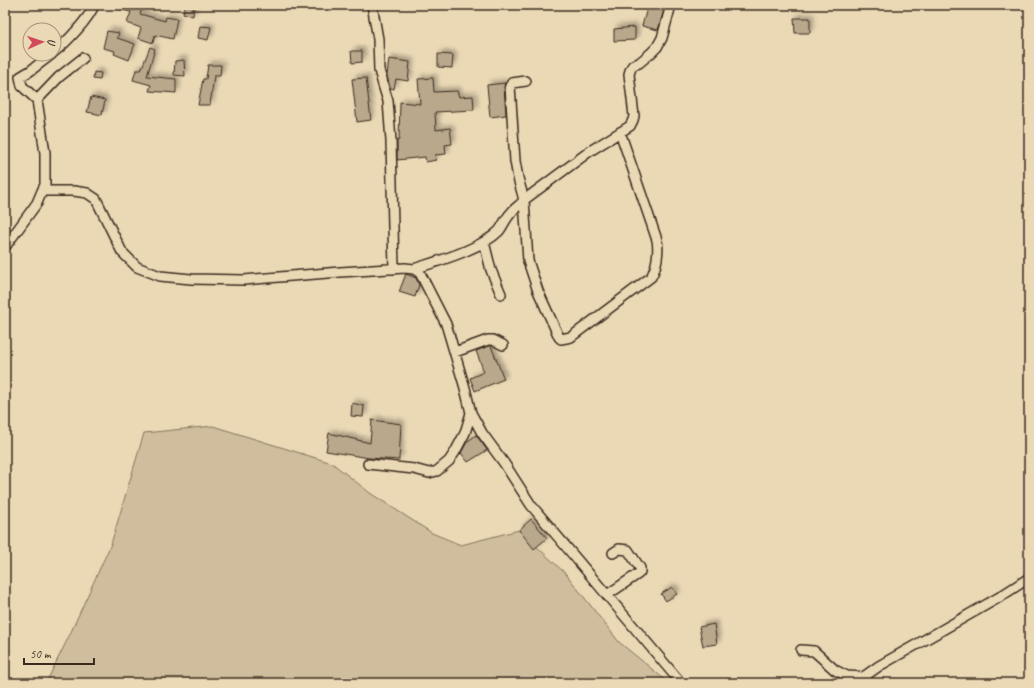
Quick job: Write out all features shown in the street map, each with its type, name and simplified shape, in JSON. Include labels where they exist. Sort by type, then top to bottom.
[{"type":"street","points":[[62,45],[81,25],[94,5]]},
{"type":"street","points":[[372,5],[378,39],[379,70],[388,101],[391,141],[394,269]]},
{"type":"street","points":[[42,191],[74,191],[87,193],[96,199],[122,252],[137,267],[160,276],[191,279],[244,280],[340,272],[406,268],[414,269],[459,254],[484,242],[498,231],[512,211],[524,200],[590,151],[630,126],[634,116],[629,74],[630,68],[639,63],[657,47],[662,38],[671,5]]},
{"type":"street","points":[[37,100],[59,77],[82,58]]},
{"type":"street","points":[[5,247],[37,203],[45,185],[45,153],[37,100],[22,86],[20,77],[42,62]]},
{"type":"street","points":[[526,81],[512,83],[510,86],[515,161],[524,200],[528,261],[538,291],[561,339],[571,337],[651,277],[655,270],[658,247],[657,240],[620,132]]},
{"type":"street","points":[[484,242],[491,270],[501,294]]},
{"type":"street","points":[[414,269],[420,273],[446,324],[471,413],[482,433],[504,463],[531,505],[680,683]]},
{"type":"street","points":[[455,352],[488,340],[493,340],[503,345]]},
{"type":"street","points":[[368,464],[429,473],[438,471],[455,452],[465,433],[471,413]]},
{"type":"street","points":[[607,595],[640,572],[640,568],[628,550],[619,549],[613,553]]},
{"type":"street","points":[[855,683],[879,666],[991,602],[1029,578]]},
{"type":"street","points":[[801,650],[814,651],[835,670],[847,676],[863,677]]},
{"type":"shaded area","points":[[213,426],[332,463],[370,493],[432,533],[461,545],[519,530],[566,574],[619,642],[669,683],[46,683],[111,544],[144,433]]},
{"type":"building","points":[[114,5],[144,5],[140,14],[165,21],[166,17],[177,19],[173,39],[155,35],[153,43],[138,38],[141,28],[127,23],[131,12],[114,8]]},
{"type":"building","points":[[185,5],[194,6],[193,16],[183,13]]},
{"type":"building","points":[[648,5],[664,10],[658,30],[642,26]]},
{"type":"building","points":[[794,18],[810,18],[810,33],[795,33]]},
{"type":"building","points":[[200,26],[211,27],[208,40],[198,38]]},
{"type":"building","points":[[635,27],[635,40],[614,41],[614,29]]},
{"type":"building","points":[[107,31],[119,33],[117,38],[135,44],[129,60],[114,54],[115,51],[103,48]]},
{"type":"building","points":[[150,47],[155,49],[147,76],[176,79],[176,93],[149,91],[151,85],[133,80],[136,70],[141,70]]},
{"type":"building","points":[[351,51],[362,51],[362,62],[352,63]]},
{"type":"building","points":[[438,54],[453,55],[452,68],[438,67]]},
{"type":"building","points":[[389,59],[410,62],[408,81],[396,79],[394,89],[390,88],[387,75]]},
{"type":"building","points":[[184,60],[185,76],[174,75],[175,61]]},
{"type":"building","points":[[208,65],[221,65],[220,76],[214,76],[210,105],[198,105],[203,79],[206,79]]},
{"type":"building","points":[[94,72],[101,73],[100,80],[93,79]]},
{"type":"building","points":[[366,78],[371,120],[357,122],[352,79]]},
{"type":"building","points":[[433,78],[434,92],[457,91],[459,97],[473,96],[474,110],[435,112],[436,130],[450,128],[452,144],[445,145],[446,154],[435,155],[436,160],[426,162],[425,157],[397,160],[400,102],[420,104],[418,79]]},
{"type":"building","points":[[505,83],[506,115],[490,117],[487,85]]},
{"type":"building","points":[[91,97],[105,100],[102,115],[87,112]]},
{"type":"building","points":[[406,274],[416,278],[419,285],[415,297],[399,292]]},
{"type":"building","points":[[491,346],[504,379],[475,391],[470,378],[484,372],[476,351]]},
{"type":"building","points":[[352,403],[364,406],[363,417],[351,416]]},
{"type":"building","points":[[372,420],[401,424],[399,460],[369,458],[326,451],[329,433],[370,443]]},
{"type":"building","points":[[476,435],[487,450],[468,462],[461,453],[467,442]]},
{"type":"building","points":[[531,519],[547,538],[534,549],[519,530]]},
{"type":"building","points":[[672,587],[677,594],[666,601],[661,594]]},
{"type":"building","points":[[714,624],[717,644],[703,646],[699,627]]}]
